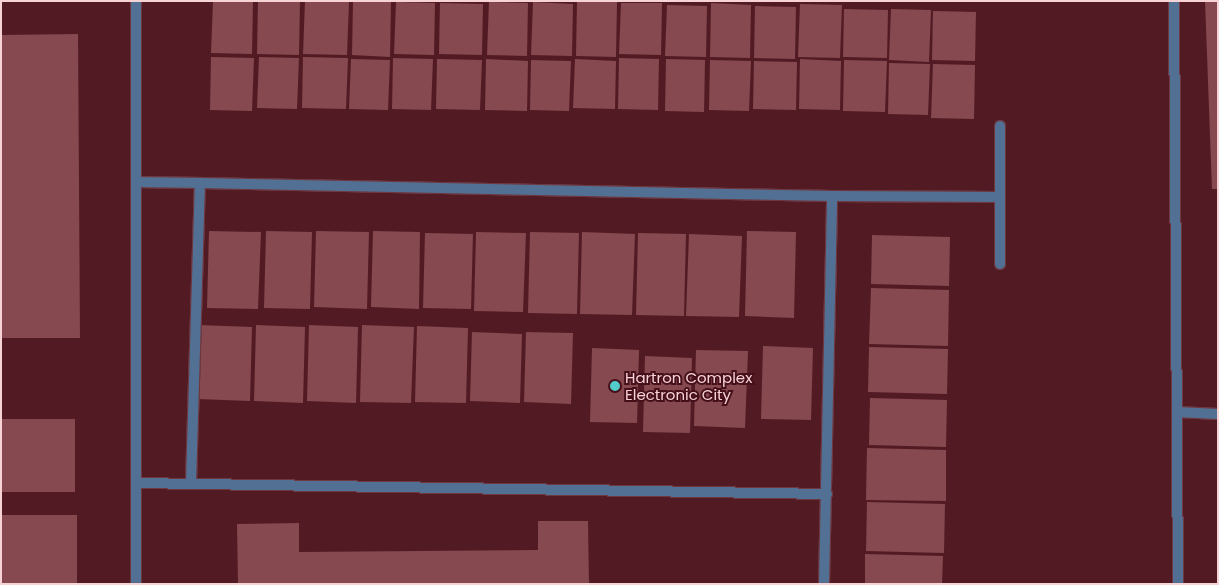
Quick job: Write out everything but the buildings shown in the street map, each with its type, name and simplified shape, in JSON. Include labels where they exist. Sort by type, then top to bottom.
[{"type":"street","points":[[136,1],[138,182],[136,584]]},
{"type":"street","points":[[1174,1],[1178,584]]},
{"type":"street","points":[[1000,126],[1000,264]]},
{"type":"street","points":[[138,182],[832,196],[1000,197]]},
{"type":"street","points":[[191,483],[200,183]]},
{"type":"street","points":[[824,584],[832,196]]},
{"type":"street","points":[[1177,412],[1218,414]]},
{"type":"street","points":[[136,482],[827,494]]},
{"type":"place","name":"Hartron Complex Electronic City","points":[[615,386]]}]
